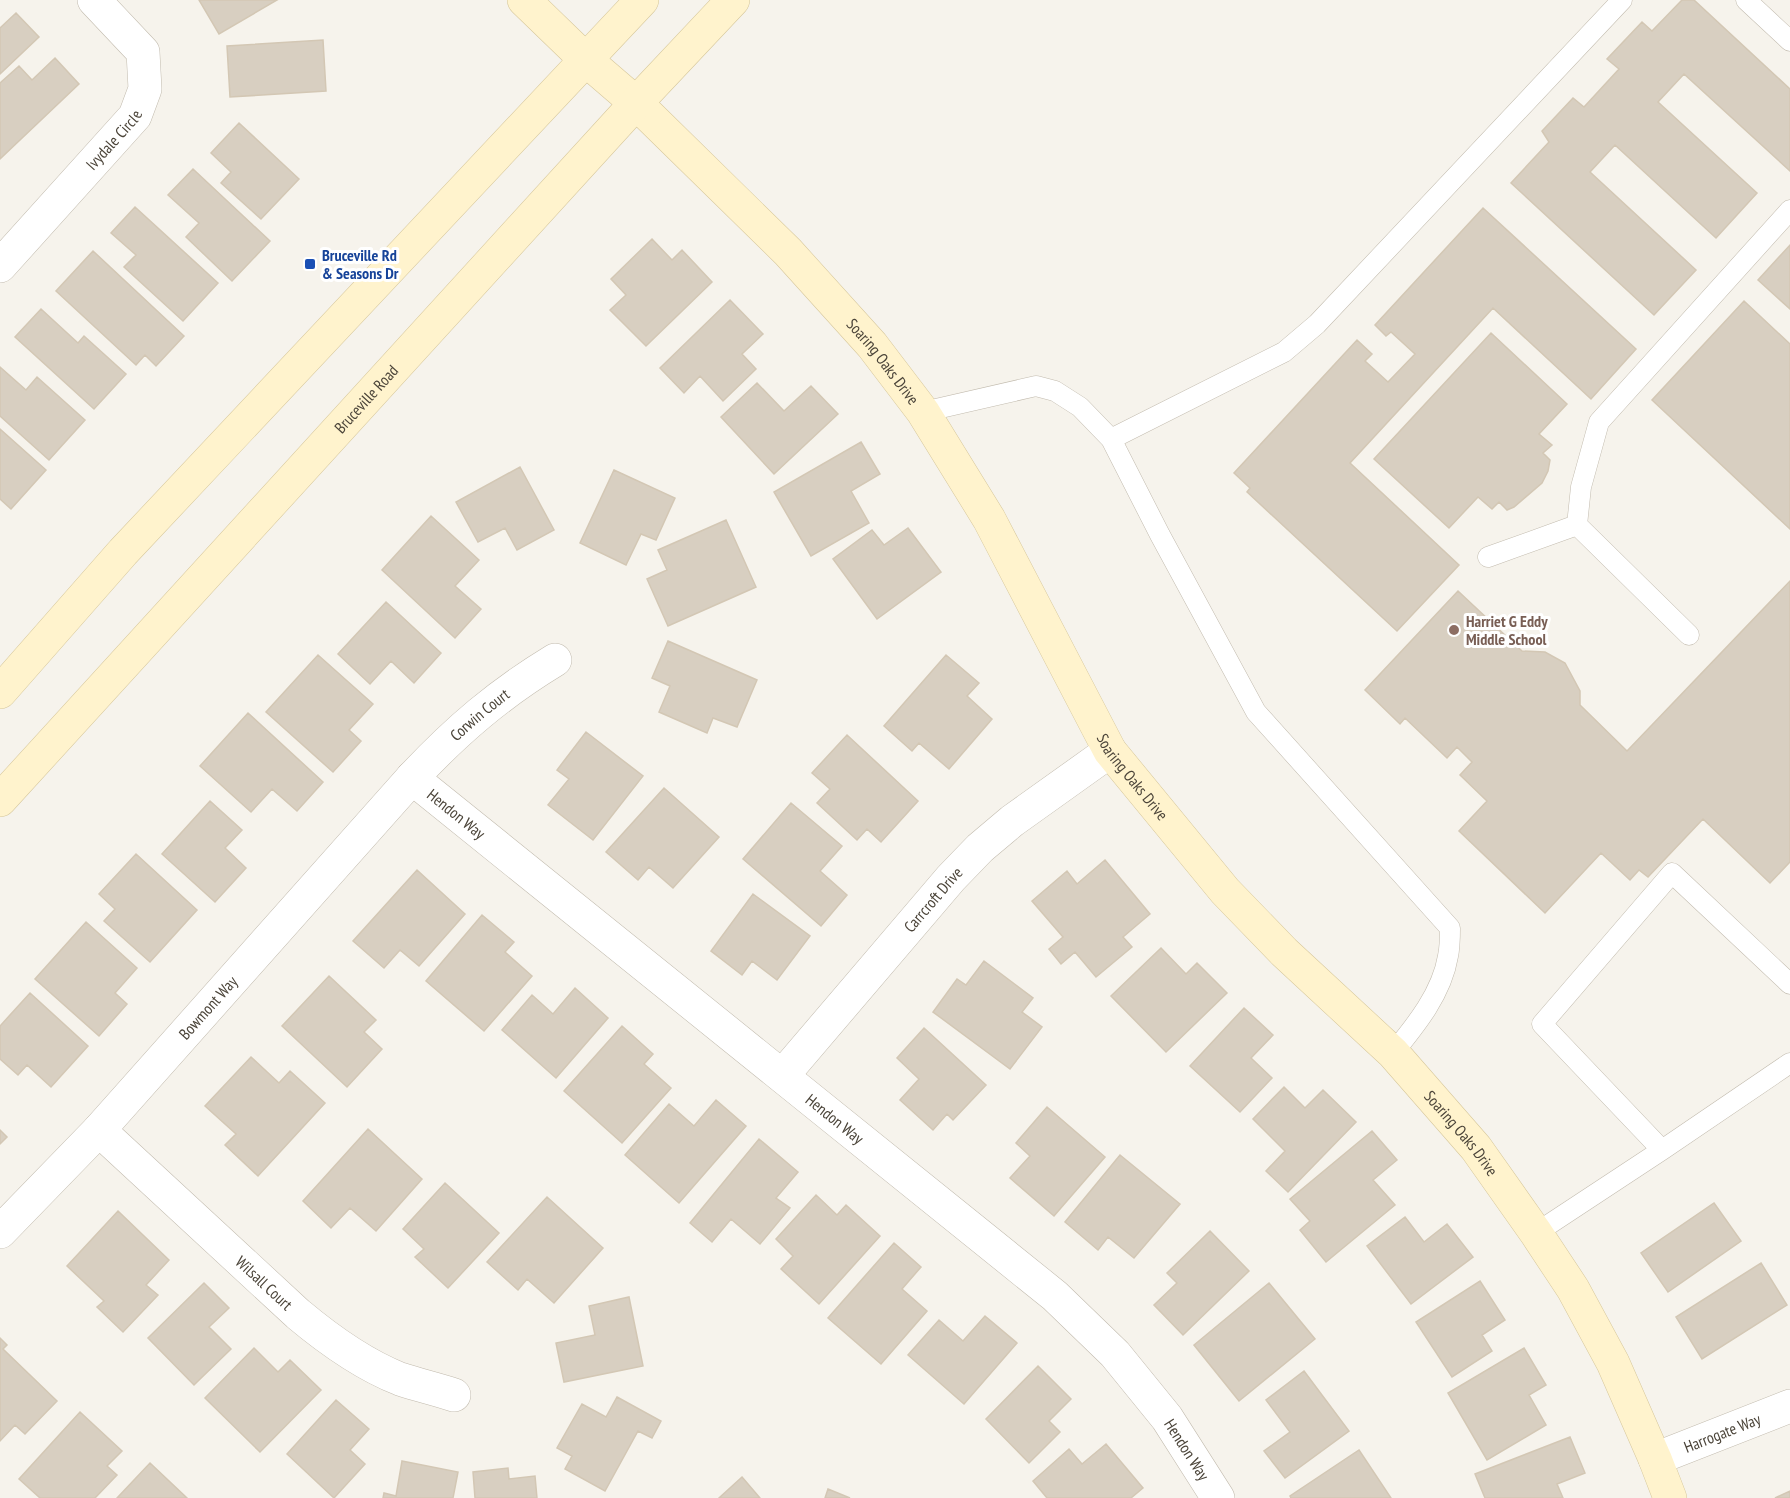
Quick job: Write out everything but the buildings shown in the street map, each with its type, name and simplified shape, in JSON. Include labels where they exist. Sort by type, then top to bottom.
[{"type":"main road","name":"Soaring Oaks Drive","points":[[524,0],[586,60],[636,103],[788,252],[872,345],[923,412],[989,519],[1110,751],[1225,891],[1284,952],[1393,1053],[1476,1148],[1536,1233],[1574,1289],[1613,1364],[1670,1498]]},
{"type":"main road","points":[[0,692],[123,552],[642,0]]},
{"type":"main road","name":"Bruceville Road","points":[[0,800],[636,103],[733,0]]},
{"type":"street","name":"Ivydale Circle","points":[[0,266],[135,116],[145,90],[143,52],[93,0]]},
{"type":"street","name":"Corwin Court","points":[[412,778],[448,740],[481,711],[517,683],[555,660]]},
{"type":"street","name":"Carrcroft Drive","points":[[783,1076],[951,878],[980,848],[1012,820],[1110,751]]},
{"type":"street","name":"Hendon Way","points":[[412,778],[1055,1296],[1114,1354],[1167,1418],[1218,1498]]},
{"type":"street","name":"Bowmont Way","points":[[0,1232],[99,1130],[412,778]]},
{"type":"street","name":"Wilsall Court","points":[[99,1130],[298,1314],[330,1340],[364,1362],[400,1378],[454,1395]]},
{"type":"street","name":"Harrogate Way","points":[[1655,1459],[1790,1406]]},
{"type":"lane","points":[[1111,439],[1284,352],[1317,324],[1622,0]]},
{"type":"lane","points":[[1746,0],[1790,41]]},
{"type":"lane","points":[[1577,525],[1581,486],[1599,422],[1790,210]]},
{"type":"lane","points":[[923,412],[1036,386],[1055,391],[1080,407],[1111,439],[1256,712],[1450,928],[1448,957],[1438,986],[1418,1023],[1393,1053]]},
{"type":"lane","points":[[1488,557],[1577,525]]},
{"type":"lane","points":[[1577,525],[1689,635]]},
{"type":"lane","points":[[1662,1150],[1542,1024],[1672,873],[1790,984]]},
{"type":"lane","points":[[1536,1233],[1790,1063]]},
{"type":"place","name":"Bruceville Rd & Seasons Dr","points":[[310,264]]},
{"type":"place","name":"Harriet G Eddy Middle School","points":[[1454,630]]}]
